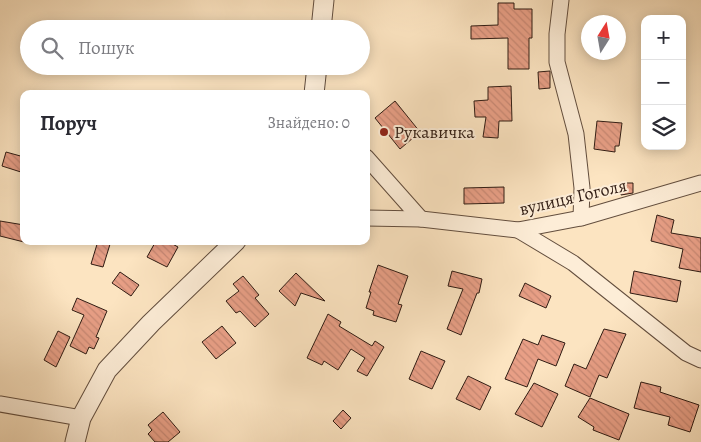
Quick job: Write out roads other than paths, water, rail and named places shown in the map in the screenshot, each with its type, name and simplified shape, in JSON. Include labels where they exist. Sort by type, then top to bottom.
[{"type":"street","points":[[322,20],[324,0]]},
{"type":"street","points":[[561,0],[557,34],[557,62],[576,134],[582,188],[581,218]]},
{"type":"street","points":[[314,90],[316,75]]},
{"type":"street","points":[[370,162],[421,219]]},
{"type":"street","name":"вулиця Гоголя","points":[[370,218],[421,219],[518,230],[581,218],[701,183]]},
{"type":"street","points":[[518,230],[573,264],[686,353],[701,360]]},
{"type":"street","points":[[75,442],[81,418],[107,370],[151,323],[232,245]]},
{"type":"street","points":[[0,404],[81,418]]},
{"type":"place","name":"Рукавичка","points":[[384,132]]}]
